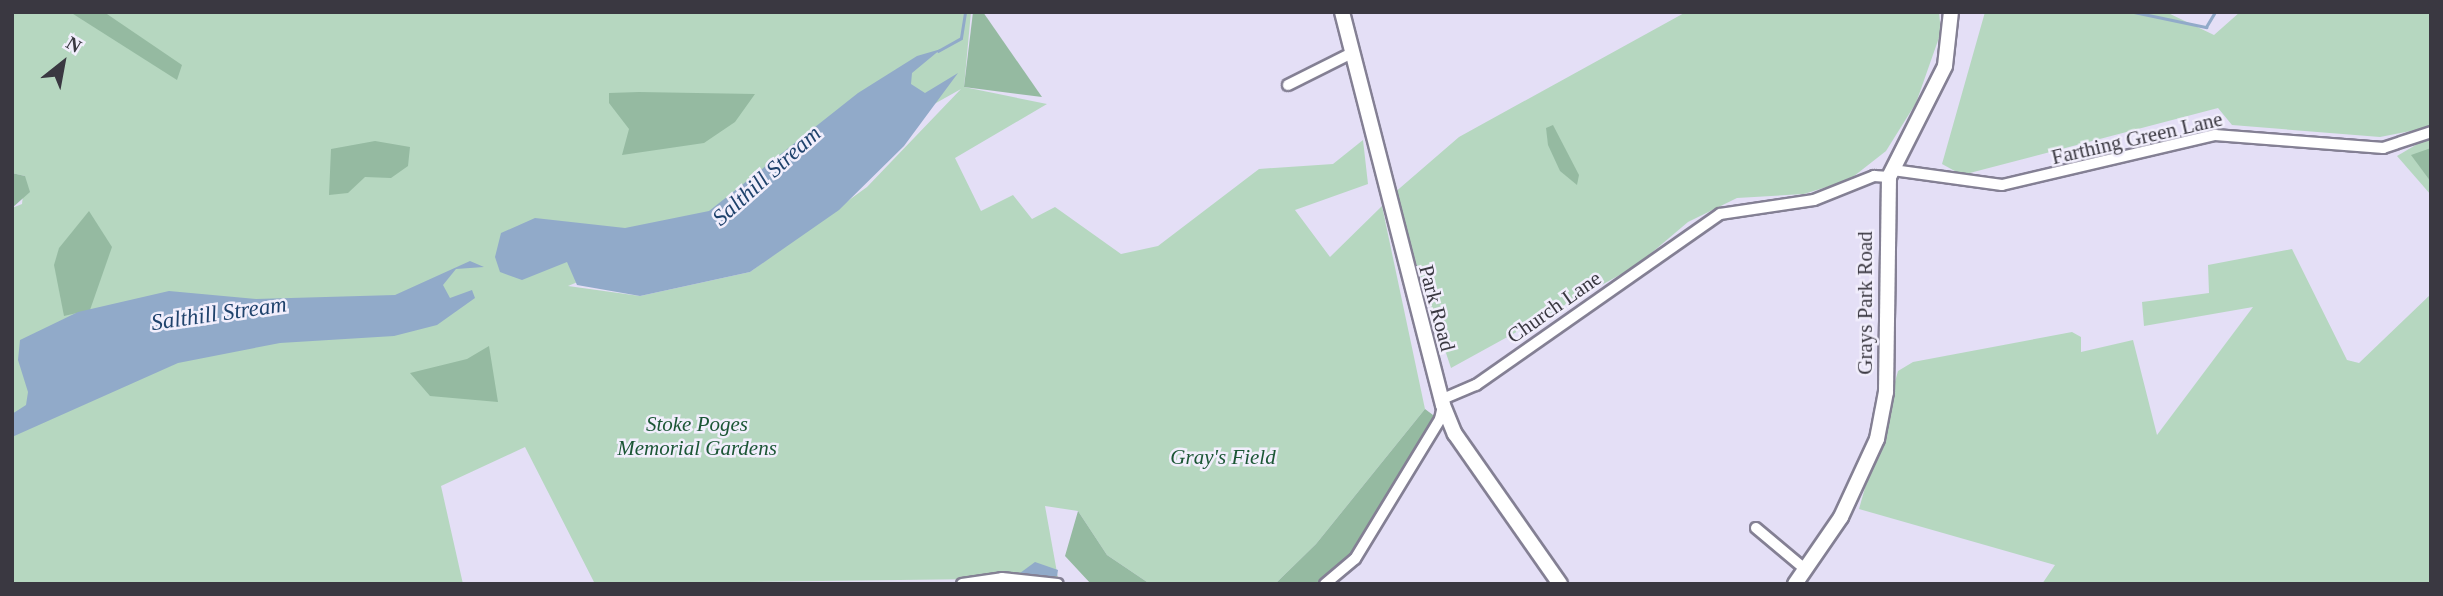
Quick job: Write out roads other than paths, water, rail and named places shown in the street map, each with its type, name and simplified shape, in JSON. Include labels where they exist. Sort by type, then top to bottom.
[{"type":"main road","name":"Park Road","points":[[1342,12],[1443,405],[1455,434],[1560,584]]},
{"type":"main road","name":"Grays Park Road","points":[[1795,584],[1841,517],[1877,439],[1886,392],[1891,174],[1945,66],[1951,12]]},
{"type":"street","points":[[1288,85],[1352,53]]},
{"type":"street","name":"Farthing Green Lane","points":[[1891,174],[2002,185],[2215,135],[2383,148],[2431,132]]},
{"type":"street","name":"Church Lane","points":[[1325,584],[1355,559],[1443,405],[1720,214],[1814,200],[1874,176],[1891,174]]},
{"type":"street","points":[[1756,528],[1805,570]]},
{"type":"street","points":[[962,584],[1002,578],[1058,584]]},
{"type":"water","points":[[941,49],[912,73],[911,84],[925,93],[958,73],[904,146],[839,210],[750,272],[640,296],[577,285],[567,262],[522,280],[500,272],[495,257],[501,233],[535,218],[625,228],[709,211],[858,93],[917,56]]},
{"type":"water","points":[[470,261],[484,267],[456,269],[443,285],[450,298],[472,290],[475,298],[437,325],[394,336],[280,343],[178,363],[12,437],[12,414],[26,405],[28,392],[18,360],[20,340],[78,312],[169,291],[256,299],[395,295]]},
{"type":"water","points":[[1035,562],[1058,570],[1057,576],[1016,576]]},
{"type":"waterway","name":"Salthill Stream","points":[[938,51],[961,38],[965,12]]},
{"type":"waterway","name":"Salthill Stream","points":[[2134,12],[2206,27],[2215,12]]},
{"type":"park label","name":"Stoke Poges Memorial Gardens","points":[[697,436]]},
{"type":"park label","name":"Gray's Field","points":[[1223,457]]}]
